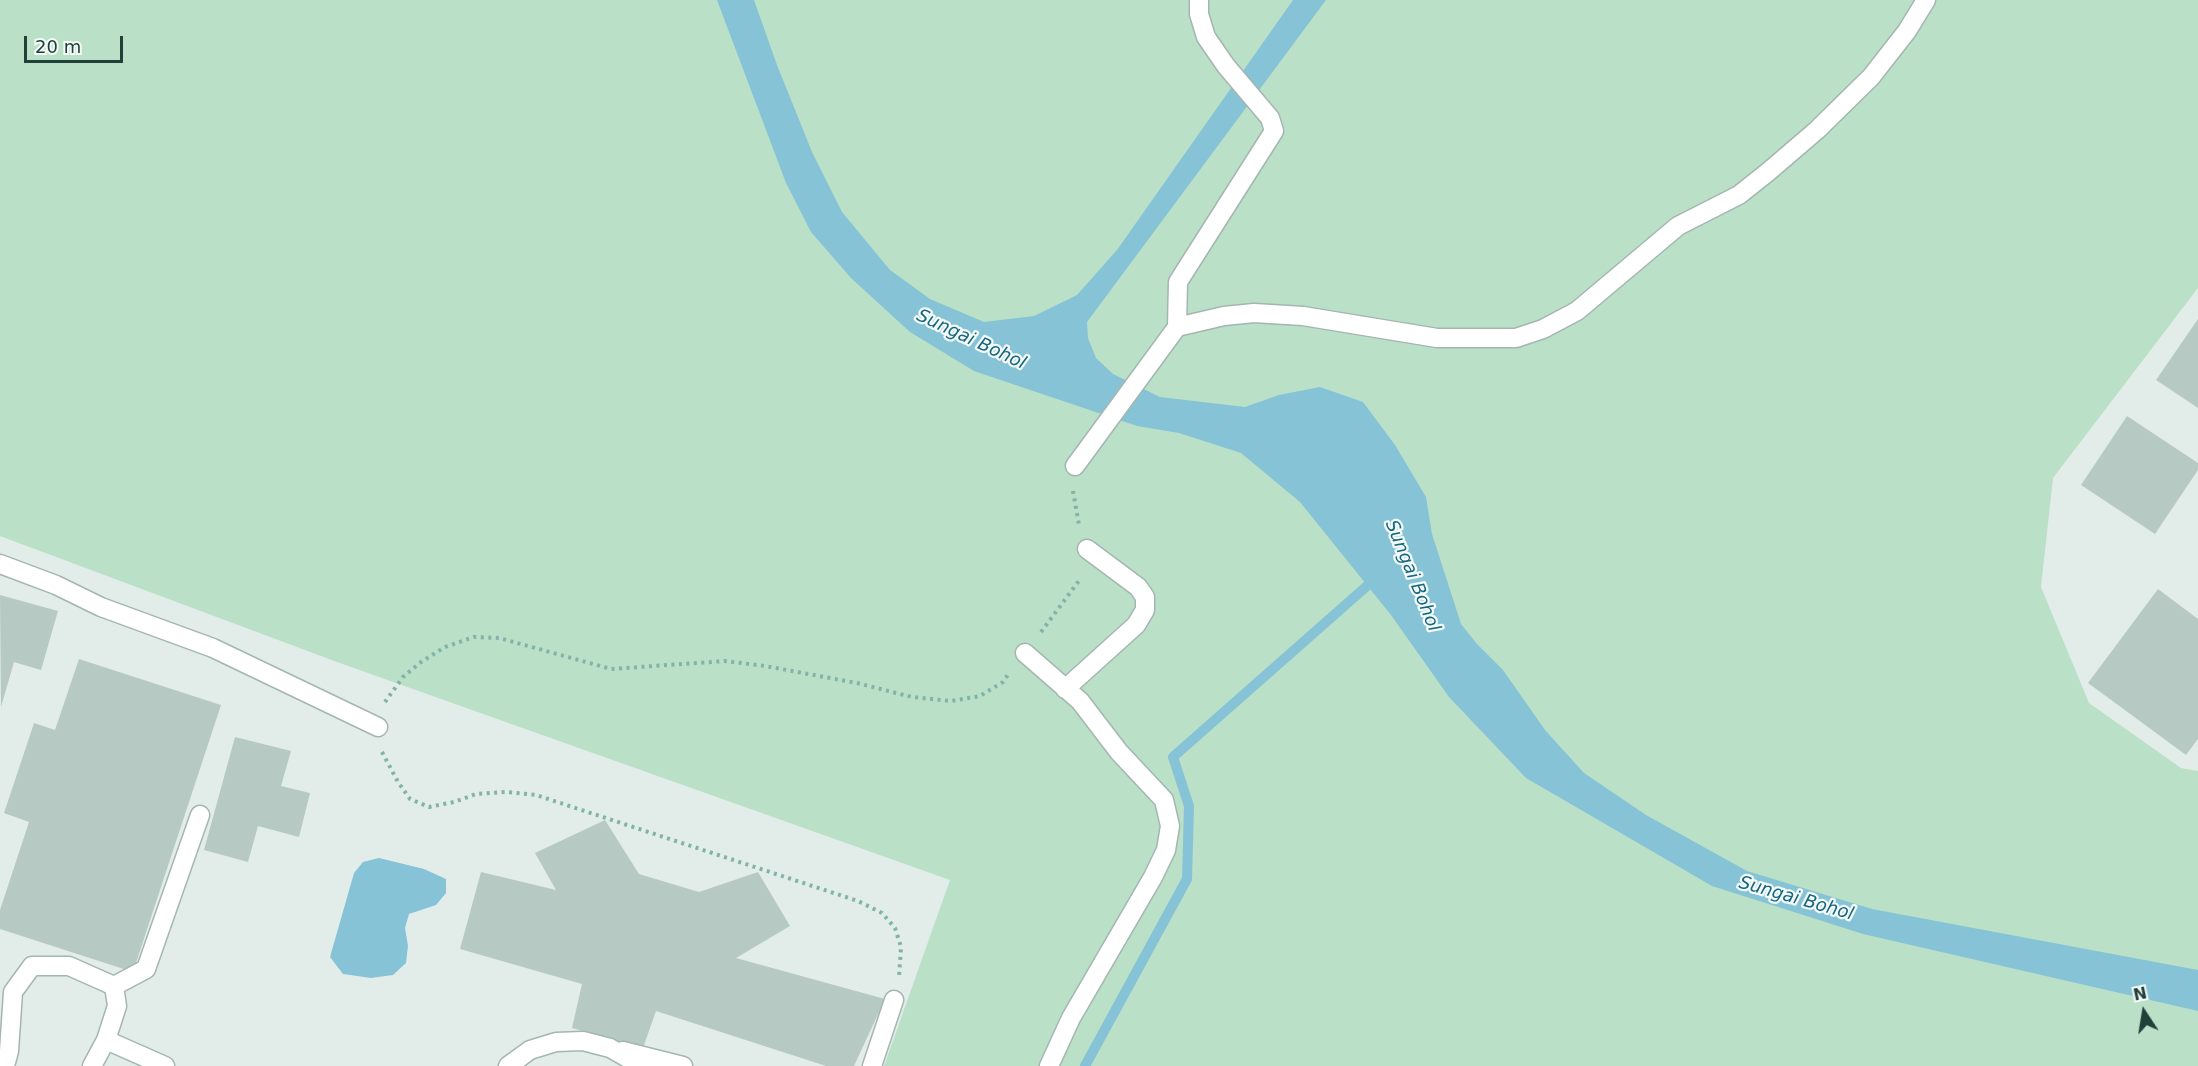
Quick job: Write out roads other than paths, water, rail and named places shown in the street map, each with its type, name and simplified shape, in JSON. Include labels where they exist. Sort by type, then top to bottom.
[{"type":"lane","points":[[1075,466],[1177,327],[1178,282],[1274,131],[1270,118],[1226,66],[1206,37],[1199,14],[1199,0]]},
{"type":"lane","points":[[1177,327],[1224,316],[1254,313],[1303,316],[1437,338],[1516,338],[1543,329],[1577,311],[1678,226],[1739,195],[1817,130],[1871,77],[1907,31],[1926,0]]},
{"type":"lane","points":[[1065,689],[1136,625],[1145,610],[1145,597],[1138,587],[1087,549]]},
{"type":"lane","points":[[0,564],[56,585],[100,607],[213,648],[378,727]]},
{"type":"lane","points":[[1025,653],[1080,701],[1119,752],[1164,800],[1170,826],[1166,850],[1153,877],[1071,1018],[1049,1066]]},
{"type":"lane","points":[[114,986],[146,969],[200,815]]},
{"type":"lane","points":[[5,1066],[9,1051],[14,992],[32,966],[69,966],[114,986]]},
{"type":"lane","points":[[92,1066],[106,1040],[117,1006],[114,986]]},
{"type":"lane","points":[[872,1066],[894,1000]]},
{"type":"lane","points":[[106,1040],[165,1066]]},
{"type":"lane","points":[[508,1066],[530,1050],[556,1042],[583,1041],[683,1066]]},
{"type":"lane","points":[[609,1048],[638,1066]]},
{"type":"water","name":"Sungai Bohol","points":[[717,0],[754,0],[812,152],[842,212],[890,270],[930,299],[984,322],[1034,316],[1077,295],[1117,250],[1293,0],[1326,0],[1087,322],[1088,338],[1096,358],[1113,374],[1160,397],[1245,407],[1279,395],[1320,387],[1363,402],[1395,445],[1426,497],[1432,534],[1461,624],[1503,670],[1545,730],[1584,773],[1646,815],[1747,871],[1872,909],[2198,970],[2198,1011],[1863,934],[1712,886],[1526,778],[1449,697],[1391,615],[1300,502],[1241,453],[1179,433],[1137,426],[974,371],[910,332],[851,278],[811,232],[786,183]]},
{"type":"water","points":[[379,858],[424,869],[446,879],[446,893],[436,905],[409,914],[405,928],[408,946],[406,963],[393,975],[371,978],[343,974],[330,957],[354,873],[363,862]]},
{"type":"waterway","points":[[1085,1066],[1187,879],[1189,806],[1173,757],[1376,578]]}]
